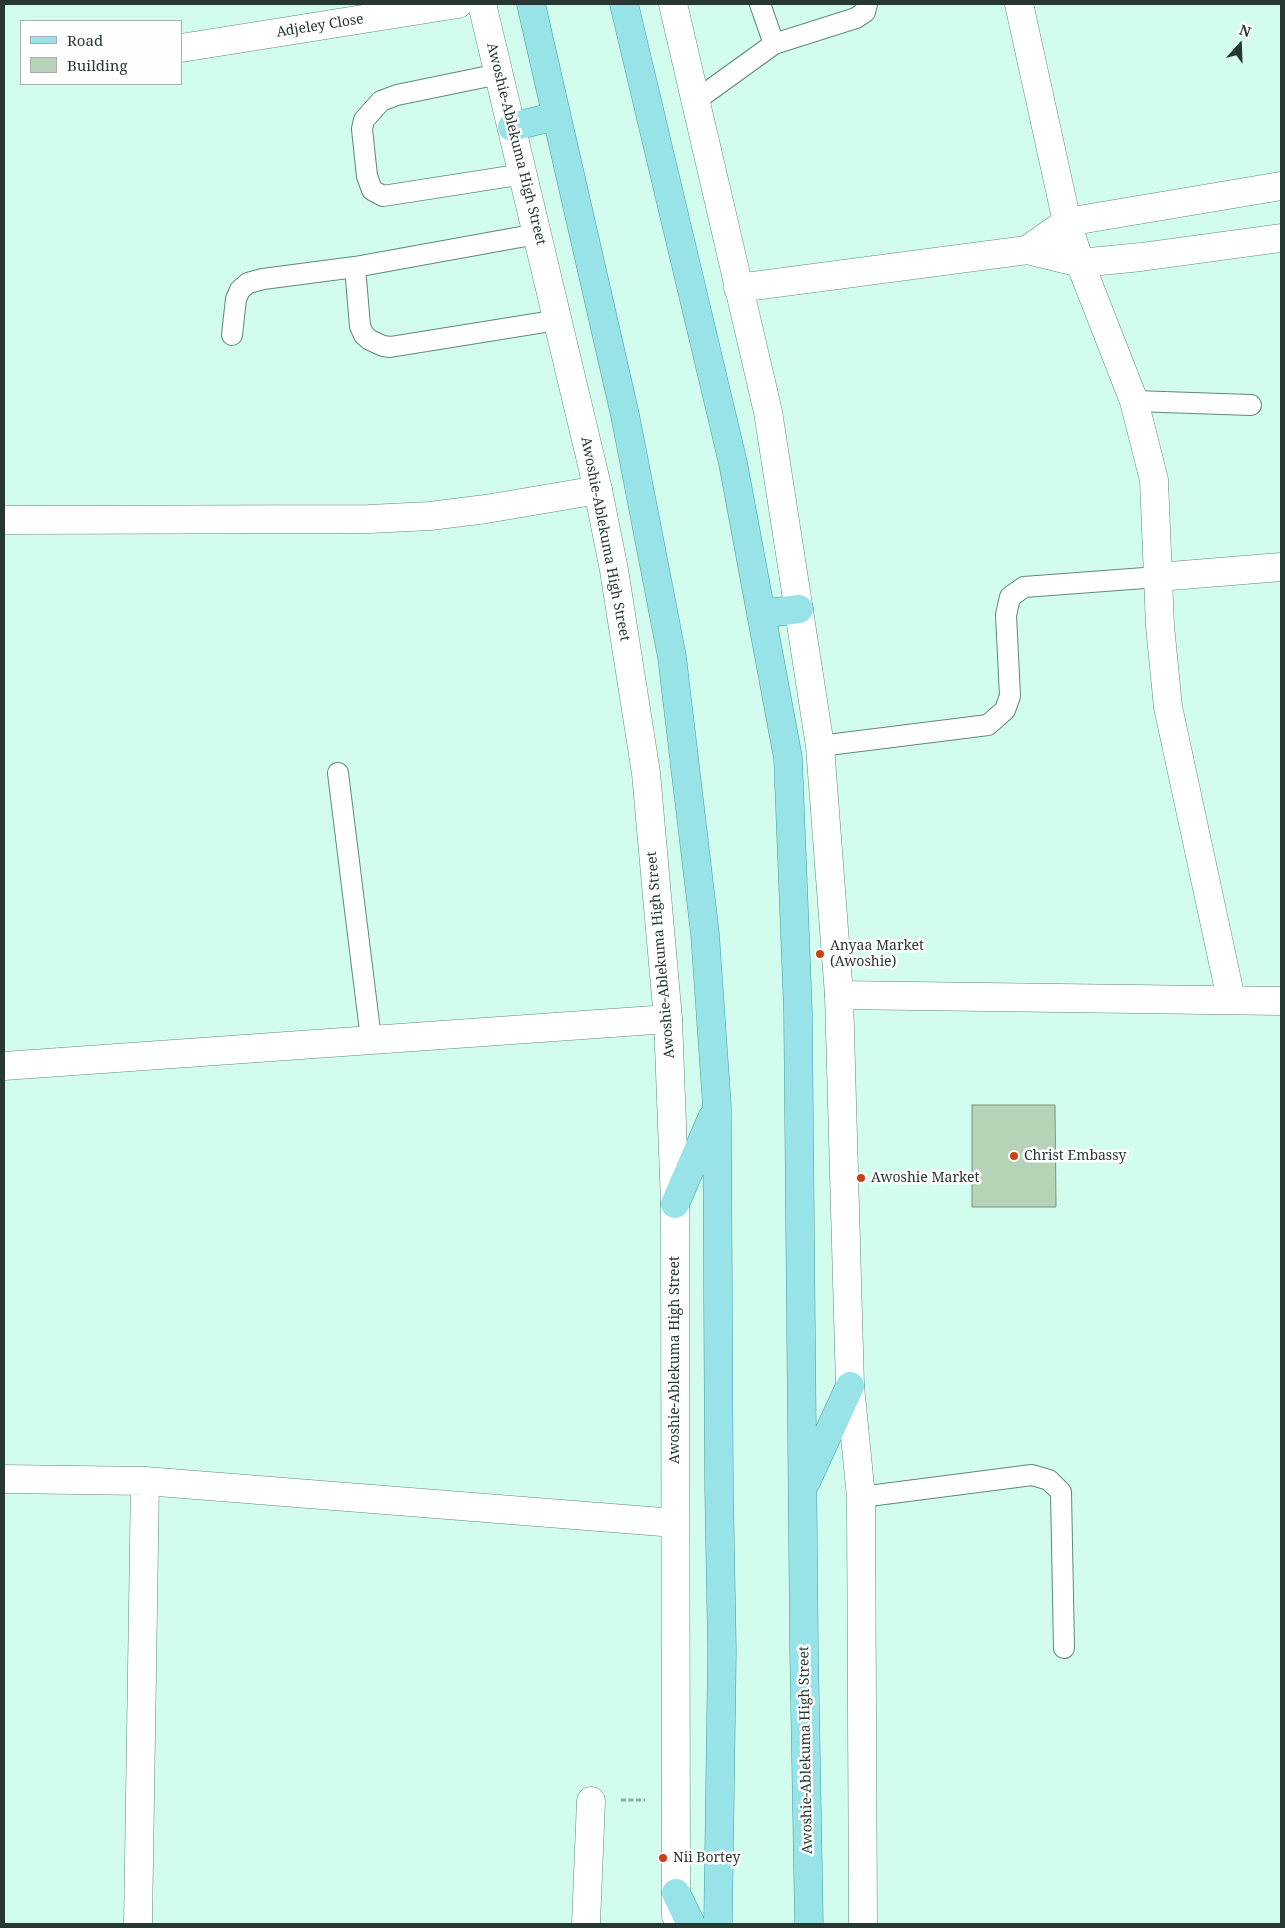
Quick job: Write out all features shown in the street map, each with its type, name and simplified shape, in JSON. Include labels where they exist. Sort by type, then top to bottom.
[{"type":"main road","points":[[531,4],[625,415],[672,657],[705,934],[717,1107],[722,1651],[718,1924]]},
{"type":"main road","name":"Awoshie-Ablekuma High Street","points":[[624,4],[733,463],[788,768],[798,1012],[808,1924]]},
{"type":"main road","points":[[512,127],[556,116]]},
{"type":"main road","points":[[761,614],[799,609]]},
{"type":"main road","points":[[675,1204],[717,1107]]},
{"type":"main road","points":[[802,1490],[850,1386]]},
{"type":"main road","points":[[676,1894],[691,1924]]},
{"type":"street","name":"Adjeley Close","points":[[182,48],[458,4]]},
{"type":"street","name":"Awoshie-Ablekuma High Street","points":[[482,4],[598,490],[614,570],[646,773],[668,1018],[675,1204],[676,1924]]},
{"type":"street","points":[[673,4],[768,412],[820,746],[839,995],[850,1386],[861,1497],[863,1924]]},
{"type":"street","points":[[1019,4],[1067,222],[1080,263],[1134,401],[1154,480],[1160,626],[1168,707],[1231,999]]},
{"type":"street","points":[[1028,250],[1067,222],[1281,186]]},
{"type":"street","points":[[738,288],[1028,250],[1080,263],[1141,257],[1281,238]]},
{"type":"street","points":[[4,520],[359,519],[430,516],[486,509],[598,490]]},
{"type":"street","points":[[1158,576],[1281,567]]},
{"type":"street","points":[[839,995],[1281,1001]]},
{"type":"street","points":[[4,1066],[668,1018]]},
{"type":"street","points":[[4,1479],[145,1481],[675,1523]]},
{"type":"street","points":[[138,1924],[145,1481]]},
{"type":"street","points":[[586,1924],[591,1801]]},
{"type":"lane","points":[[760,4],[774,44]]},
{"type":"lane","points":[[695,101],[774,44],[856,18],[865,12],[868,4]]},
{"type":"lane","points":[[499,74],[397,95],[381,101],[364,120],[362,129],[367,176],[372,190],[383,196],[524,174]]},
{"type":"lane","points":[[232,335],[236,299],[240,290],[248,284],[262,279],[355,267],[538,234]]},
{"type":"lane","points":[[355,267],[360,326],[364,335],[383,346],[390,347],[558,320]]},
{"type":"lane","points":[[1134,401],[1250,405]]},
{"type":"lane","points":[[820,746],[988,725],[1005,710],[1010,696],[1006,615],[1010,597],[1024,586],[1158,576]]},
{"type":"lane","points":[[338,773],[371,1039]]},
{"type":"lane","points":[[861,1497],[1032,1475],[1050,1480],[1061,1492],[1064,1648]]},
{"type":"path","points":[[591,1801],[675,1800]]},
{"type":"building","name":"Christ Embassy","points":[[972,1105],[1055,1105],[1056,1207],[972,1207]]},
{"type":"place","name":"Anyaa Market (Awoshie)","points":[[820,954]]},
{"type":"place","name":"Christ Embassy","points":[[1014,1156]]},
{"type":"place","name":"Awoshie Market","points":[[861,1178]]},
{"type":"place","name":"Nii Bortey","points":[[663,1858]]}]
